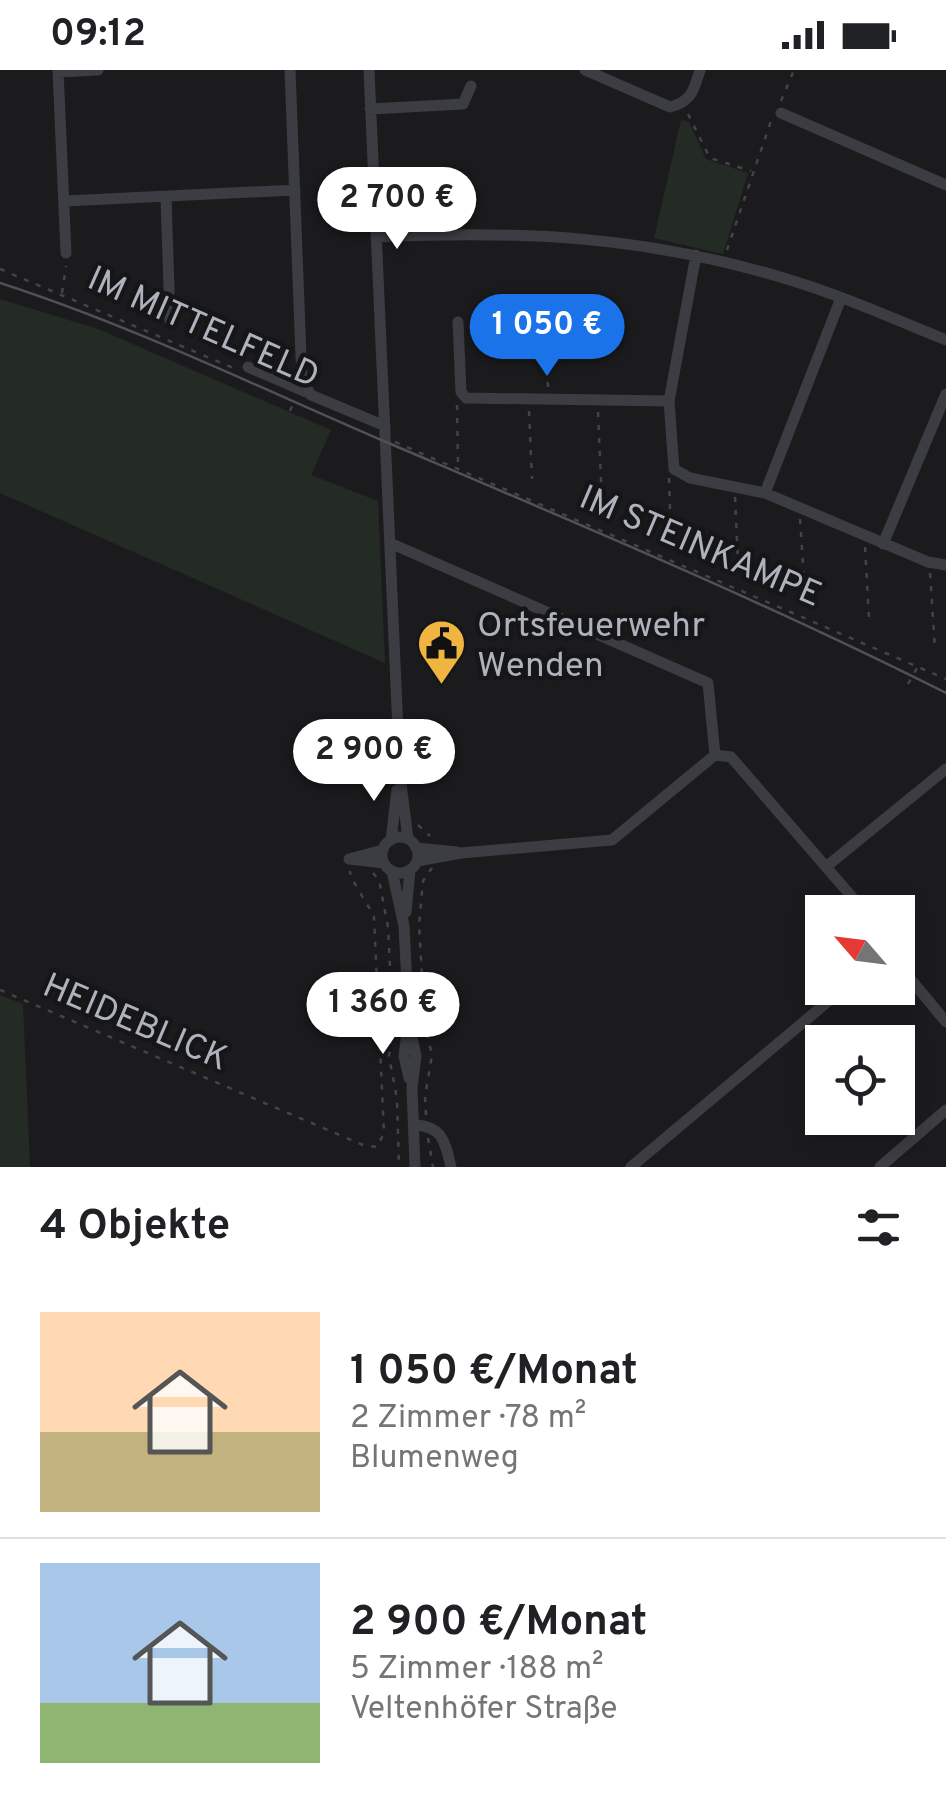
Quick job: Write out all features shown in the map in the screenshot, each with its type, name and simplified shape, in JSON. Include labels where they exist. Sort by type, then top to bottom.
[{"type":"street","points":[[66,253],[58,71],[98,70]]},
{"type":"street","points":[[290,70],[302,382],[306,392]]},
{"type":"street","points":[[369,70],[400,776],[413,855],[404,926],[409,1024],[416,1056],[412,1088],[420,1126],[416,1167]]},
{"type":"street","points":[[584,70],[670,107],[683,104],[692,96],[700,70]]},
{"type":"street","points":[[370,109],[464,104],[470,86]]},
{"type":"street","points":[[781,113],[946,184]]},
{"type":"street","points":[[65,201],[295,190]]},
{"type":"street","points":[[166,198],[170,321]]},
{"type":"street","points":[[376,237],[532,233],[694,252],[840,298],[946,340]]},
{"type":"street","points":[[694,252],[669,401],[671,462],[679,474],[765,492],[928,562],[946,565]]},
{"type":"street","points":[[765,492],[840,298]]},
{"type":"street","points":[[458,322],[462,396],[669,401]]},
{"type":"street","name":"IM MITTELFELD","points":[[245,370],[385,426]]},
{"type":"street","points":[[884,544],[946,394]]},
{"type":"street","points":[[390,543],[708,683],[715,754]]},
{"type":"street","points":[[350,859],[612,840],[715,754]]},
{"type":"street","points":[[715,754],[731,758],[851,895]]},
{"type":"street","points":[[827,866],[946,769]]},
{"type":"street","points":[[400,776],[383,858],[404,926]]},
{"type":"street","points":[[350,859],[413,855]]},
{"type":"street","points":[[915,985],[946,1022]]},
{"type":"street","points":[[630,1167],[824,1005]]},
{"type":"street","points":[[880,1167],[946,1110]]},
{"type":"street","points":[[420,1126],[444,1137],[451,1167]]},
{"type":"path","points":[[781,113],[777,108],[794,70]]},
{"type":"path","points":[[683,104],[710,158],[752,171]]},
{"type":"path","points":[[723,261],[774,114],[781,113]]},
{"type":"path","points":[[62,294],[66,253]]},
{"type":"path","name":"IM MITTELFELD","points":[[0,269],[245,370]]},
{"type":"path","points":[[546,343],[549,400]]},
{"type":"path","points":[[457,468],[457,401],[462,396]]},
{"type":"path","points":[[529,400],[532,479]]},
{"type":"path","points":[[597,400],[602,503]]},
{"type":"path","name":"IM STEINKAMPE","points":[[395,442],[946,679]]},
{"type":"path","points":[[671,462],[671,539]]},
{"type":"path","points":[[734,486],[738,562]]},
{"type":"path","points":[[799,508],[805,594]]},
{"type":"path","points":[[865,536],[869,618]]},
{"type":"path","points":[[928,562],[936,649]]},
{"type":"path","points":[[908,684],[918,667]]},
{"type":"path","points":[[417,820],[418,827],[429,836],[434,854],[423,880],[419,925],[424,1026],[432,1055],[420,1126],[433,1167]]},
{"type":"path","points":[[383,858],[371,870],[379,880],[388,927],[391,1056],[402,1098],[402,1167]]},
{"type":"path","name":"HEIDEBLICK","points":[[0,990],[362,1146],[377,1146],[384,1133],[374,918],[364,893],[350,878],[350,859]]},
{"type":"path","points":[[425,1055],[432,1055]]},
{"type":"shaded area","points":[[681,120],[689,122],[706,159],[748,173],[723,254],[654,238]]},
{"type":"shaded area","points":[[0,299],[98,329],[331,430],[311,475],[378,501],[385,663],[0,493]]},
{"type":"shaded area","points":[[0,995],[23,1004],[30,1167],[0,1167]]},
{"type":"tram line","points":[[0,283],[147,338],[598,532],[946,693]]},
{"type":"place","name":"Ortsfeuerwehr Wenden","points":[[442,686]]}]
